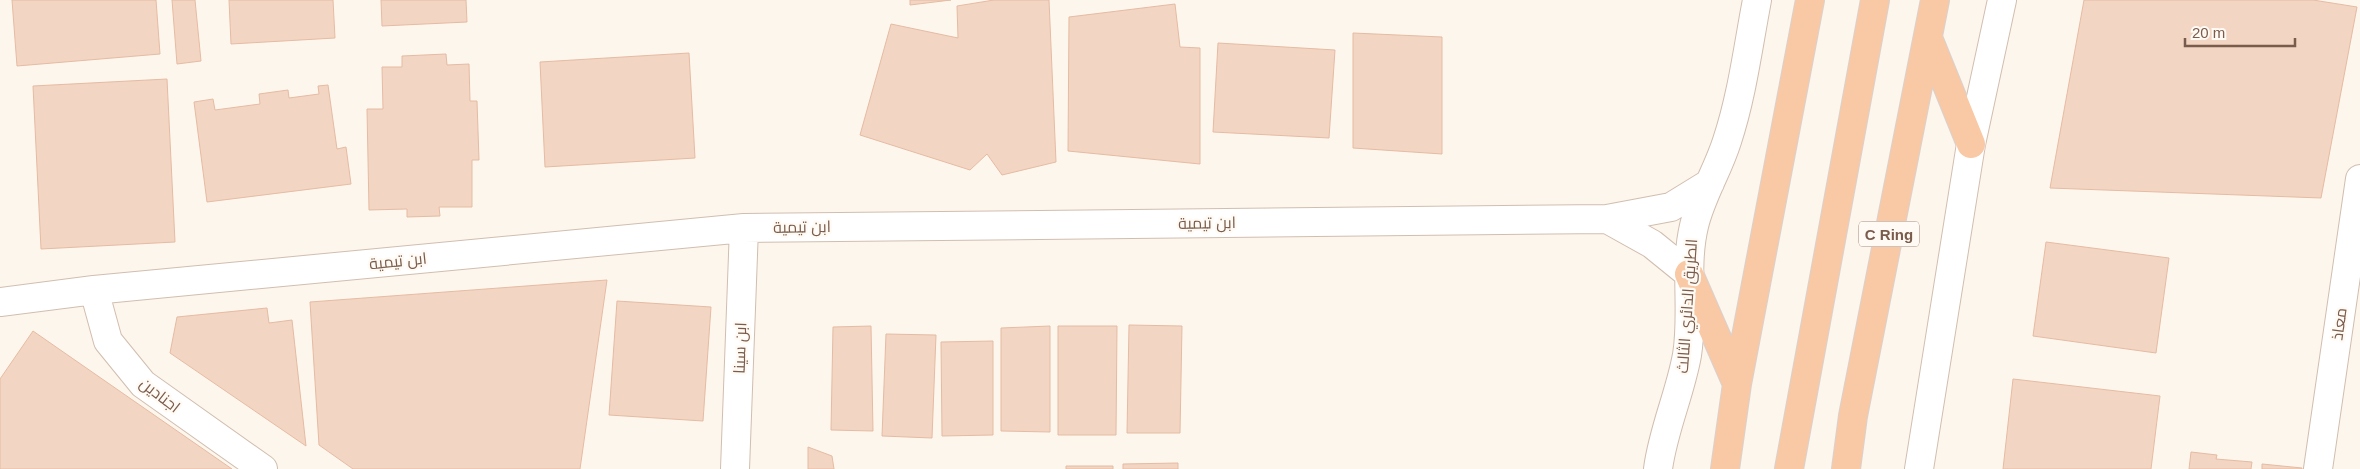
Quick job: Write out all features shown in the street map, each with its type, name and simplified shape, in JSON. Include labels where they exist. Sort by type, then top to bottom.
[{"type":"highway","points":[[1725,469],[1737,384],[1810,0]]},
{"type":"highway","points":[[1789,469],[1875,0]]},
{"type":"highway","name":"C Ring","points":[[1846,469],[1853,416],[1934,0]]},
{"type":"highway","points":[[1928,38],[1971,144]]},
{"type":"highway","points":[[1688,274],[1737,384]]},
{"type":"street","name":"الطريق الدائري الثالث","points":[[1658,469],[1663,440],[1680,390],[1687,353],[1688,274],[1694,227],[1720,162],[1734,119],[1757,0]]},
{"type":"street","points":[[1919,469],[1971,144],[2002,0]]},
{"type":"street","name":"معاذ","points":[[2318,469],[2360,179]]},
{"type":"street","name":"ابن تيمية","points":[[0,302],[94,290],[744,228],[1607,219],[1671,207],[1710,183]]},
{"type":"street","name":"ابن تيمية","points":[[1607,219],[1652,244],[1688,274]]},
{"type":"street","name":"ابن سينا","points":[[735,469],[744,228]]},
{"type":"street","name":"اجنادين","points":[[94,290],[108,341],[142,384],[263,469]]},
{"type":"building","points":[[12,0],[156,0],[160,54],[17,66]]},
{"type":"building","points":[[172,0],[195,0],[201,61],[177,64]]},
{"type":"building","points":[[229,0],[333,0],[335,38],[231,44]]},
{"type":"building","points":[[381,0],[466,0],[467,22],[382,26]]},
{"type":"building","points":[[910,0],[951,0],[910,5]]},
{"type":"building","points":[[994,0],[1049,0],[1056,162],[1002,175],[987,154],[970,170],[860,135],[891,24],[958,38],[957,6]]},
{"type":"building","points":[[2084,0],[2313,0],[2357,7],[2321,198],[2050,188]]},
{"type":"building","points":[[1175,4],[1180,47],[1200,48],[1200,164],[1068,151],[1069,17]]},
{"type":"building","points":[[1353,33],[1442,37],[1442,154],[1353,148]]},
{"type":"building","points":[[1218,43],[1335,50],[1329,138],[1213,132]]},
{"type":"building","points":[[689,53],[695,158],[545,167],[540,62]]},
{"type":"building","points":[[446,54],[447,65],[469,64],[470,101],[477,101],[479,160],[472,160],[472,207],[439,207],[440,216],[407,217],[407,209],[369,210],[367,109],[383,109],[382,67],[402,67],[402,56]]},
{"type":"building","points":[[167,79],[175,242],[41,249],[33,86]]},
{"type":"building","points":[[328,85],[337,149],[346,147],[351,184],[207,202],[194,102],[213,99],[215,110],[260,104],[259,94],[288,90],[289,98],[319,94],[318,86]]},
{"type":"building","points":[[2046,242],[2169,258],[2156,353],[2033,336]]},
{"type":"building","points":[[607,280],[580,469],[353,469],[319,445],[310,302]]},
{"type":"building","points":[[617,301],[711,307],[703,421],[609,415]]},
{"type":"building","points":[[267,308],[269,323],[292,320],[306,446],[170,353],[177,317]]},
{"type":"building","points":[[1129,325],[1182,326],[1180,433],[1127,433]]},
{"type":"building","points":[[871,326],[873,431],[831,430],[833,327]]},
{"type":"building","points":[[1050,326],[1050,432],[1001,431],[1001,328]]},
{"type":"building","points":[[1058,326],[1117,326],[1116,435],[1058,435]]},
{"type":"building","points":[[33,331],[232,469],[0,469],[0,379]]},
{"type":"building","points":[[886,334],[936,335],[932,438],[882,436]]},
{"type":"building","points":[[993,341],[993,435],[942,436],[941,342]]},
{"type":"building","points":[[2013,379],[2160,396],[2151,469],[2003,469]]},
{"type":"building","points":[[808,447],[832,456],[834,469],[808,469]]},
{"type":"building","points":[[2191,452],[2217,455],[2216,459],[2252,462],[2251,469],[2189,469]]},
{"type":"building","points":[[1178,463],[1178,469],[1123,469],[1123,464]]},
{"type":"building","points":[[2262,464],[2302,468],[2302,469],[2262,469]]},
{"type":"building","points":[[1066,466],[1113,466],[1113,469],[1066,469]]}]
